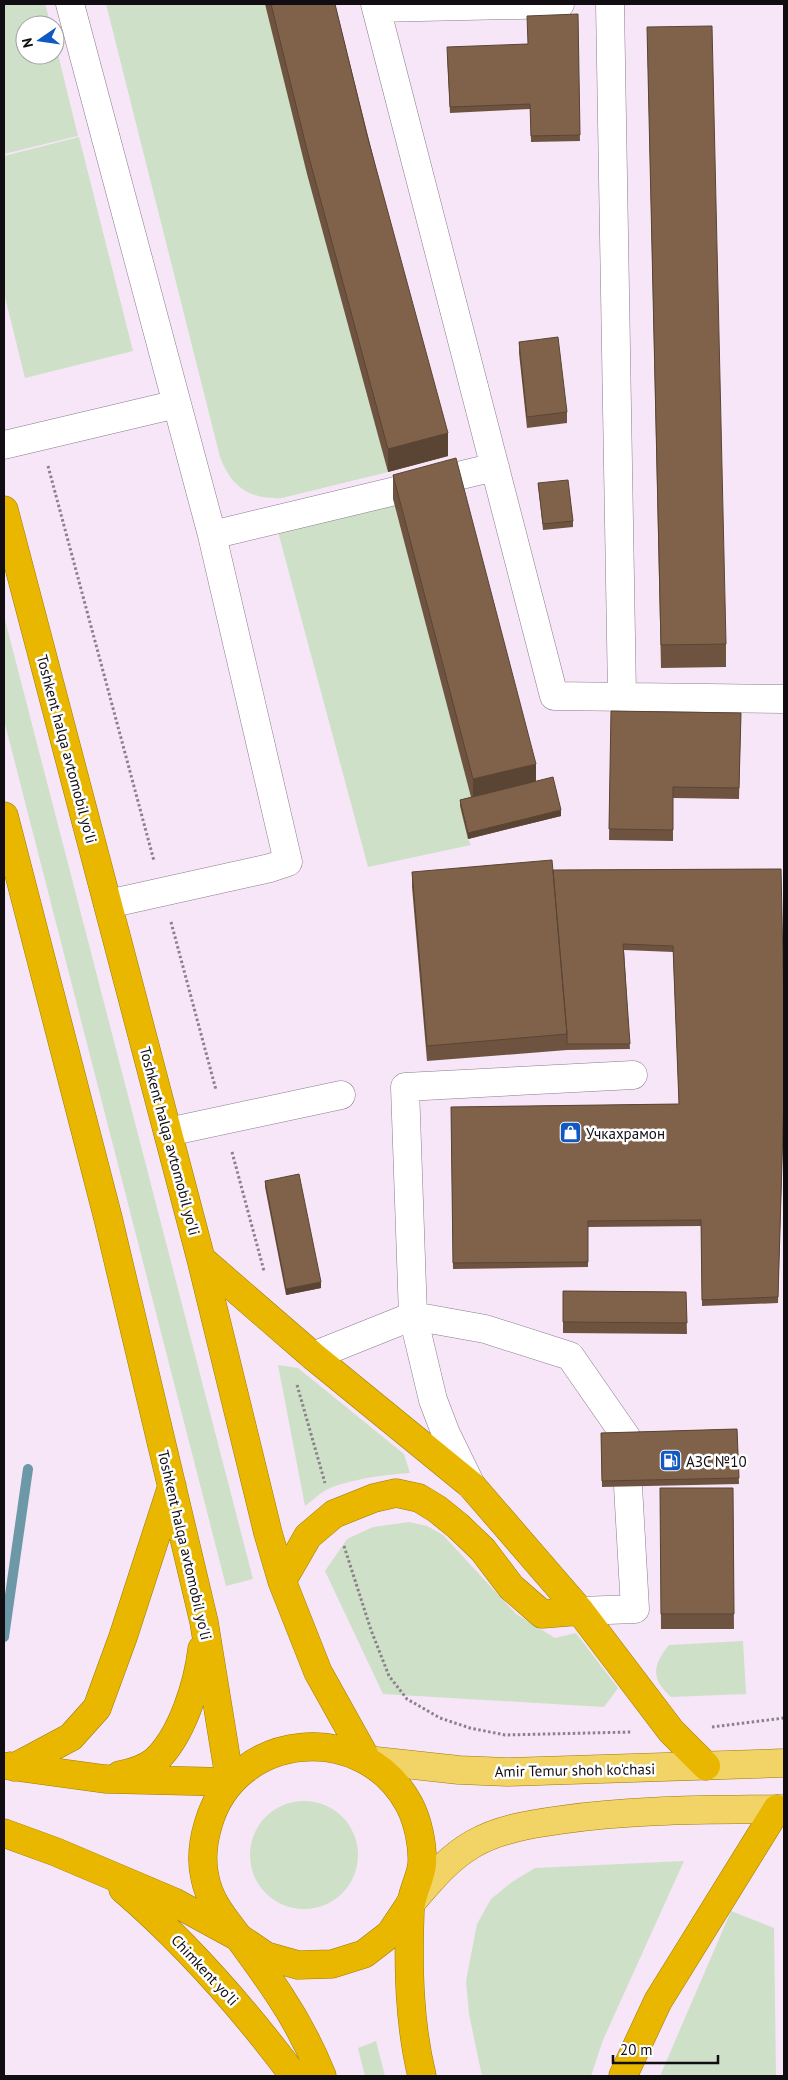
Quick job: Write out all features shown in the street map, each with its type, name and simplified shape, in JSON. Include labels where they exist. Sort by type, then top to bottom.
[{"type":"highway","name":"Toshkent halqa avtomobil yo'li","points":[[4,510],[201,1259],[268,1533],[282,1581],[318,1672],[367,1760]]},
{"type":"highway","name":"Toshkent halqa avtomobil yo'li","points":[[4,816],[108,1218],[204,1622],[230,1782]]},
{"type":"highway","points":[[201,1259],[312,1356],[471,1485],[580,1611],[671,1732],[706,1766]]},
{"type":"highway","points":[[9,1765],[72,1737],[98,1708],[172,1486]]},
{"type":"highway","points":[[282,1581],[308,1536],[334,1514],[374,1498],[396,1493],[419,1498],[437,1509],[458,1526],[483,1550],[511,1588],[542,1614],[580,1611]]},
{"type":"highway","points":[[105,1779],[132,1773],[154,1761],[173,1737],[186,1712],[196,1682],[204,1622]]},
{"type":"highway","name":"Toshkent halqa avtomobil yo'li","points":[[322,2076],[315,2059],[281,1997],[217,1910],[205,1878],[203,1844],[212,1811],[230,1782],[253,1763],[280,1750],[310,1746],[339,1749],[367,1760],[391,1779],[410,1804],[420,1834],[422,1865],[410,1904],[409,1983],[418,2060],[422,2076]]},
{"type":"highway","points":[[9,1765],[105,1779],[230,1782]]},
{"type":"highway","points":[[623,2076],[658,2001],[781,1809]]},
{"type":"highway","name":"Chimkent yo‘li","points":[[4,1833],[174,1902],[238,1937]]},
{"type":"highway","name":"Chimkent yo‘li","points":[[105,1873],[145,1908],[215,1978],[247,2015],[294,2076]]},
{"type":"highway","name":"Toshkent halqa avtomobil yo'li","points":[[238,1937],[266,1956],[298,1965],[332,1964],[364,1954],[390,1934],[410,1904]]},
{"type":"main road","name":"Amir Temur shoh ko'chasi","points":[[367,1760],[459,1770],[508,1772],[784,1763]]},
{"type":"main road","points":[[410,1904],[433,1877],[459,1853],[485,1838],[513,1828],[581,1817],[621,1813],[781,1809]]},
{"type":"street","points":[[70,4],[212,535],[288,862],[270,868],[108,904]]},
{"type":"street","points":[[560,4],[376,6],[554,696],[622,695],[784,699]]},
{"type":"street","points":[[610,4],[622,695]]},
{"type":"street","points":[[4,445],[177,404]]},
{"type":"street","points":[[212,535],[495,468]]},
{"type":"street","points":[[471,1485],[446,1434],[433,1400],[413,1316],[405,1087],[633,1075]]},
{"type":"street","points":[[168,1132],[341,1095]]},
{"type":"street","points":[[312,1356],[413,1316],[485,1328],[570,1356],[627,1438]]},
{"type":"street","points":[[580,1611],[635,1609],[628,1486]]},
{"type":"path","points":[[40,436],[264,1272]]},
{"type":"path","points":[[296,1384],[334,1514],[371,1630],[389,1676],[407,1699],[440,1718],[470,1728],[505,1734],[671,1732],[784,1718]]},
{"type":"green space","points":[[4,4],[45,4],[48,15],[15,15],[15,65],[61,65],[78,136],[4,154]]},
{"type":"green space","points":[[106,4],[267,4],[388,472],[282,498],[260,497],[251,494],[236,484],[230,476],[220,457]]},
{"type":"green space","points":[[79,137],[133,351],[25,378],[4,293],[4,156]]},
{"type":"green space","points":[[393,499],[473,803],[468,839],[471,845],[368,867],[277,528]]},
{"type":"green space","points":[[4,616],[253,1579],[226,1586],[4,720]]},
{"type":"green space","points":[[278,1365],[298,1368],[404,1454],[410,1473],[370,1478],[330,1488],[305,1506]]},
{"type":"green space","points":[[409,1522],[427,1526],[443,1535],[516,1614],[555,1638],[576,1633],[618,1688],[604,1707],[383,1694],[325,1571],[347,1539],[373,1527]]},
{"type":"green space","points":[[743,1641],[746,1694],[671,1697],[657,1678],[656,1672],[659,1659],[669,1645]]},
{"type":"green space","points":[[304,1801],[325,1805],[342,1817],[354,1834],[358,1855],[354,1876],[342,1893],[325,1905],[304,1909],[283,1905],[266,1893],[254,1876],[250,1855],[254,1834],[266,1817],[283,1805]]},
{"type":"green space","points":[[684,1861],[603,2040],[591,2076],[482,2076],[469,2014],[466,1981],[477,1924],[491,1899],[512,1882],[535,1868]]},
{"type":"green space","points":[[731,1911],[774,1928],[776,2076],[660,2076]]},
{"type":"green space","points":[[376,2041],[385,2076],[365,2076],[358,2048]]},
{"type":"building","points":[[271,4],[335,4],[367,135],[448,433],[388,449],[307,150]]},
{"type":"building","points":[[578,14],[580,135],[531,136],[530,104],[450,107],[447,47],[528,44],[527,16]]},
{"type":"building","points":[[712,26],[726,644],[661,645],[647,27]]},
{"type":"building","points":[[558,337],[567,412],[527,417],[519,342]]},
{"type":"building","points":[[456,458],[536,764],[473,779],[393,475]]},
{"type":"building","points":[[568,480],[573,521],[543,524],[538,483]]},
{"type":"building","points":[[611,711],[741,713],[739,788],[673,787],[673,830],[609,829]]},
{"type":"building","points":[[553,777],[561,810],[468,833],[460,800]]},
{"type":"building","points":[[552,860],[567,1034],[427,1046],[412,872]]},
{"type":"building","points":[[781,869],[784,1093],[778,1297],[702,1300],[701,1220],[588,1221],[588,1262],[453,1263],[451,1107],[679,1104],[673,946],[623,944],[630,1044],[567,1044],[553,870]]},
{"type":"building","points":[[299,1174],[321,1282],[286,1289],[265,1181]]},
{"type":"building","points":[[563,1291],[686,1292],[687,1323],[563,1322]]},
{"type":"building","points":[[737,1429],[739,1478],[602,1481],[601,1433]]},
{"type":"building","points":[[660,1488],[733,1488],[734,1614],[661,1614]]},
{"type":"waterway","points":[[4,1637],[28,1469]]},
{"type":"place","name":"Учкахрамон","points":[[570,1133]]},
{"type":"place","name":"АЗС №10","points":[[670,1461]]}]
